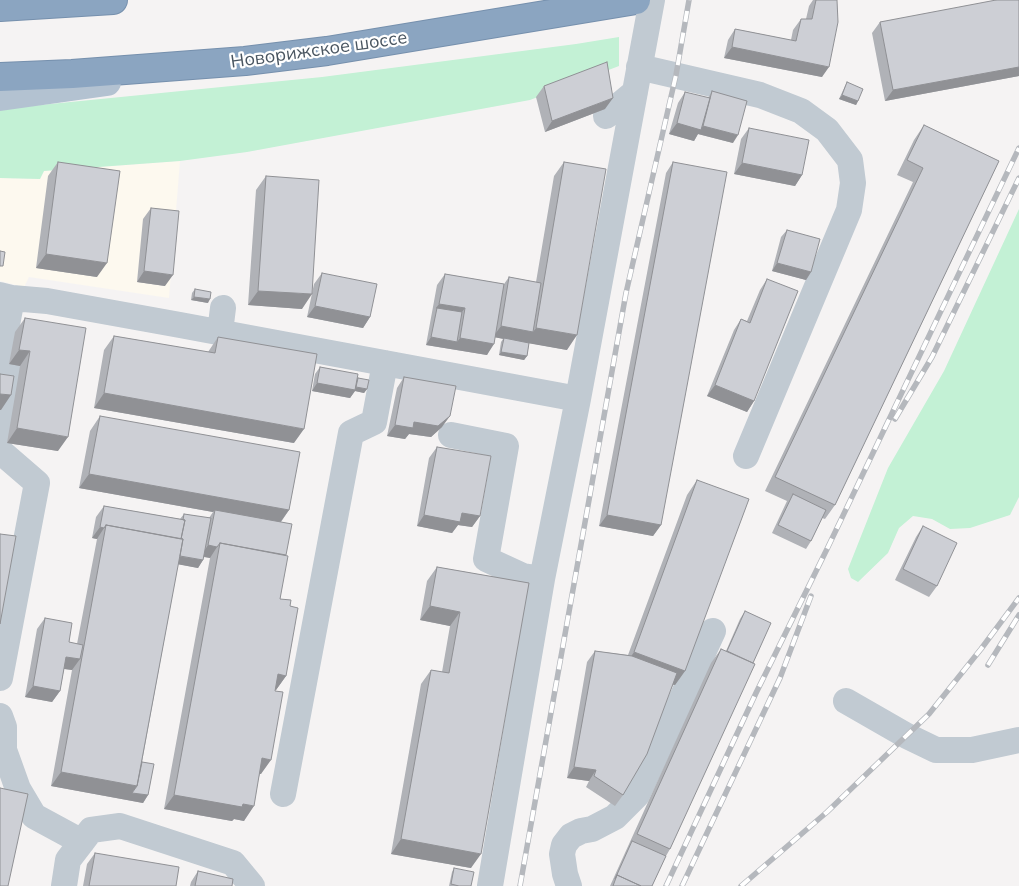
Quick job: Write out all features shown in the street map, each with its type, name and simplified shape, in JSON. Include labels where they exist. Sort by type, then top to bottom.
[{"type":"highway","points":[[0,7],[113,0]]},
{"type":"highway","name":"Новорижское шоссе","points":[[0,77],[72,74],[245,61],[327,51],[636,0]]},
{"type":"main road","points":[[0,97],[245,61]]},
{"type":"street","points":[[490,886],[542,579],[578,399],[652,0]]},
{"type":"street","points":[[639,67],[760,96],[801,111],[827,130],[850,160],[853,184],[849,210],[746,456]]},
{"type":"street","points":[[606,116],[635,92]]},
{"type":"street","points":[[0,362],[6,296],[222,320],[385,363],[578,399]]},
{"type":"street","points":[[283,794],[351,433],[374,422],[385,363]]},
{"type":"street","points":[[0,367],[10,373],[0,431]]},
{"type":"street","points":[[451,435],[506,446],[486,559],[523,576],[542,579]]},
{"type":"street","points":[[0,451],[37,483],[0,678]]},
{"type":"street","points":[[570,886],[565,874],[562,854],[564,845],[571,836],[581,831],[592,829],[615,817],[637,795],[713,631]]},
{"type":"street","points":[[846,701],[907,736],[936,750],[972,750],[1019,740]]},
{"type":"street","points":[[0,716],[4,727],[4,750],[18,789],[34,816],[82,842]]},
{"type":"street","points":[[64,886],[68,860],[91,830],[120,826],[233,862],[252,886]]},
{"type":"shaded area","points":[[180,161],[169,298],[29,277],[24,287],[0,281],[0,178],[40,179],[44,171]]},
{"type":"green space","points":[[619,37],[619,66],[530,100],[247,152],[180,161],[44,171],[40,179],[0,178],[0,109],[322,77]]},
{"type":"green space","points":[[1019,209],[1019,497],[1010,515],[970,528],[950,529],[932,519],[913,516],[899,528],[888,553],[858,582],[851,578],[848,569],[888,468],[944,371]]},
{"type":"building","points":[[816,0],[837,0],[838,22],[829,67],[732,47],[735,29],[796,41],[801,19],[812,19]]},
{"type":"building","points":[[996,0],[1019,0],[1019,67],[893,90],[880,22]]},
{"type":"building","points":[[607,62],[613,98],[552,121],[544,86]]},
{"type":"building","points":[[847,82],[863,89],[858,101],[842,95]]},
{"type":"building","points":[[712,91],[747,101],[738,135],[703,126]]},
{"type":"building","points":[[685,92],[710,98],[701,130],[677,123]]},
{"type":"building","points":[[924,125],[999,161],[835,505],[775,477],[923,168],[907,160]]},
{"type":"building","points":[[749,128],[809,140],[802,175],[742,163]]},
{"type":"building","points":[[58,162],[120,171],[107,263],[46,254]]},
{"type":"building","points":[[564,162],[606,169],[577,335],[536,328]]},
{"type":"building","points":[[673,162],[727,172],[661,525],[607,515]]},
{"type":"building","points":[[266,176],[319,180],[312,294],[258,291]]},
{"type":"building","points":[[151,208],[179,211],[173,275],[144,271]]},
{"type":"building","points":[[787,230],[820,239],[811,272],[777,263]]},
{"type":"building","points":[[0,251],[5,252],[3,266],[0,266]]},
{"type":"building","points":[[322,273],[377,284],[370,317],[315,306]]},
{"type":"building","points":[[445,274],[504,284],[494,344],[460,338],[465,308],[439,304]]},
{"type":"building","points":[[509,277],[541,283],[533,332],[501,326]]},
{"type":"building","points":[[767,279],[798,291],[754,401],[715,385],[741,319],[750,323]]},
{"type":"building","points":[[195,289],[211,292],[210,299],[194,297]]},
{"type":"building","points":[[437,308],[462,312],[457,342],[431,337]]},
{"type":"building","points":[[25,318],[86,328],[68,437],[17,428],[30,351],[19,350]]},
{"type":"building","points":[[114,336],[215,353],[218,337],[317,354],[304,429],[104,393]]},
{"type":"building","points":[[504,338],[529,343],[527,356],[501,352]]},
{"type":"building","points":[[320,367],[358,374],[355,390],[317,383]]},
{"type":"building","points":[[0,374],[14,376],[11,395],[0,394]]},
{"type":"building","points":[[404,377],[456,386],[450,416],[438,426],[414,422],[413,428],[395,425]]},
{"type":"building","points":[[358,378],[369,380],[367,389],[356,387]]},
{"type":"building","points":[[100,416],[300,452],[289,510],[89,474]]},
{"type":"building","points":[[437,447],[491,456],[480,516],[462,513],[460,522],[424,515]]},
{"type":"building","points":[[697,480],[749,499],[685,671],[634,652]]},
{"type":"building","points":[[793,494],[826,510],[811,541],[778,525]]},
{"type":"building","points":[[104,506],[185,520],[181,539],[106,525],[104,528],[100,527]]},
{"type":"building","points":[[215,510],[292,524],[286,555],[220,543],[217,547],[208,545]]},
{"type":"building","points":[[184,514],[211,518],[203,560],[180,556],[185,520],[183,520]]},
{"type":"building","points":[[106,525],[183,539],[137,786],[61,772]]},
{"type":"building","points":[[923,526],[957,543],[937,586],[903,569]]},
{"type":"building","points":[[0,534],[16,536],[0,624]]},
{"type":"building","points":[[220,543],[288,556],[280,599],[291,600],[290,606],[298,608],[286,676],[278,674],[275,691],[283,692],[271,760],[262,758],[254,806],[243,804],[242,807],[174,795]]},
{"type":"building","points":[[437,567],[529,583],[481,854],[401,839],[431,670],[449,673],[460,612],[430,606]]},
{"type":"building","points":[[745,611],[771,623],[753,663],[727,651]]},
{"type":"building","points":[[45,618],[72,623],[69,642],[83,645],[80,659],[66,657],[60,691],[33,686]]},
{"type":"building","points":[[721,649],[755,664],[670,849],[637,834]]},
{"type":"building","points":[[595,651],[632,656],[677,673],[647,754],[623,795],[594,776],[596,770],[574,767]]},
{"type":"building","points":[[142,762],[154,764],[148,795],[132,793],[137,786]]},
{"type":"building","points":[[0,788],[28,794],[8,886],[0,886]]},
{"type":"building","points":[[632,841],[666,856],[652,886],[641,886],[617,875],[615,879]]},
{"type":"building","points":[[95,853],[179,867],[176,886],[89,886]]},
{"type":"building","points":[[454,868],[474,872],[471,886],[451,884]]},
{"type":"building","points":[[198,871],[233,879],[232,886],[195,886]]},
{"type":"building","points":[[617,875],[641,886],[613,886]]},
{"type":"railway","points":[[520,886],[626,293],[676,75],[689,0]]},
{"type":"railway","points":[[666,886],[756,693],[1019,148]]},
{"type":"railway","points":[[895,419],[932,357],[1019,178]]},
{"type":"railway","points":[[682,886],[780,678],[811,596]]},
{"type":"railway","points":[[741,886],[827,812],[929,714],[1019,598]]},
{"type":"railway","points":[[988,665],[1019,615]]}]
